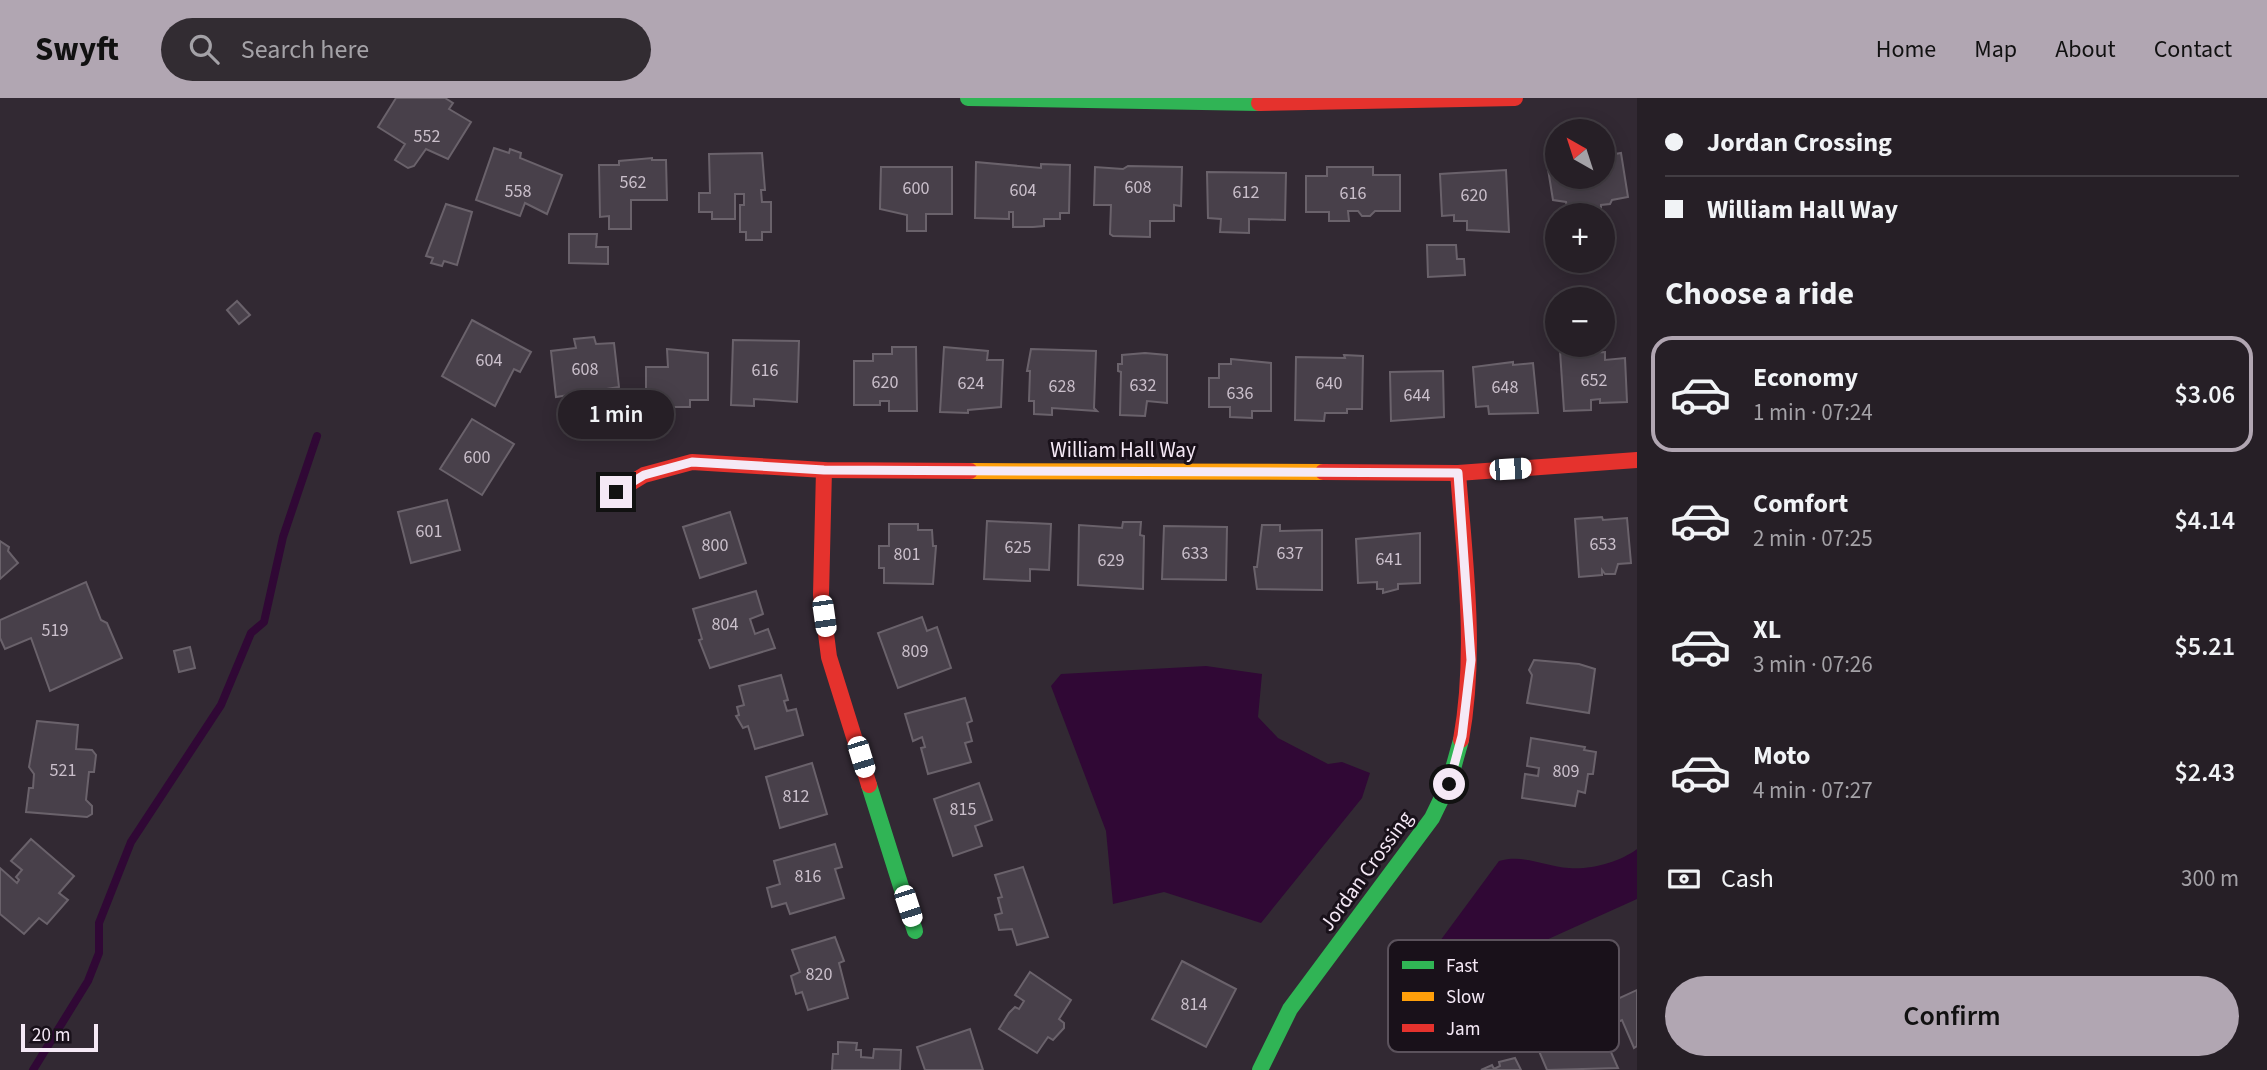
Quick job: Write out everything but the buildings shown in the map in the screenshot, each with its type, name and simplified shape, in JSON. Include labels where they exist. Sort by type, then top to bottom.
[{"type":"street","points":[[968,98],[1248,103],[1516,98]]},
{"type":"street","name":"William Hall Way","points":[[616,492],[644,475],[692,462],[824,470],[1458,473],[1637,460]]},
{"type":"street","points":[[824,470],[821,595],[829,657],[915,931]]},
{"type":"street","name":"Jordan Crossing","points":[[1260,1070],[1286,1017],[1424,830],[1449,784],[1467,711],[1471,660],[1458,473]]},
{"type":"shaded area","points":[[1206,666],[1262,674],[1258,717],[1278,738],[1328,764],[1342,762],[1370,773],[1362,798],[1261,923],[1164,892],[1113,904],[1106,831],[1051,686],[1061,674]]},
{"type":"shaded area","points":[[1637,849],[1637,899],[1546,940],[1441,940],[1499,861],[1517,859],[1560,867],[1586,868],[1630,854]]},
{"type":"waterway","points":[[33,1070],[88,981],[99,953],[99,923],[131,842],[221,705],[251,633],[264,622],[283,537],[317,436]]},
{"type":"traffic: fast","points":[[968,98],[1259,103]]},
{"type":"traffic: fast","points":[[1260,1070],[1290,1009],[1432,818],[1449,783],[1461,740]]},
{"type":"traffic: fast","points":[[869,785],[915,931]]},
{"type":"traffic: slow","points":[[970,471],[1323,472]]},
{"type":"traffic: jam","points":[[1259,103],[1515,98]]},
{"type":"traffic: jam","points":[[1323,472],[1458,473],[1637,460]]},
{"type":"traffic: jam","points":[[616,492],[644,475],[692,462],[824,470],[970,471]]},
{"type":"traffic: jam","points":[[824,470],[821,595],[829,657],[869,785]]},
{"type":"traffic: jam","points":[[1458,473],[1469,640],[1466,707],[1461,740]]},
{"type":"route","points":[[616,492],[644,475],[692,462],[824,470],[1458,473],[1471,660],[1469,699],[1449,784]]}]
